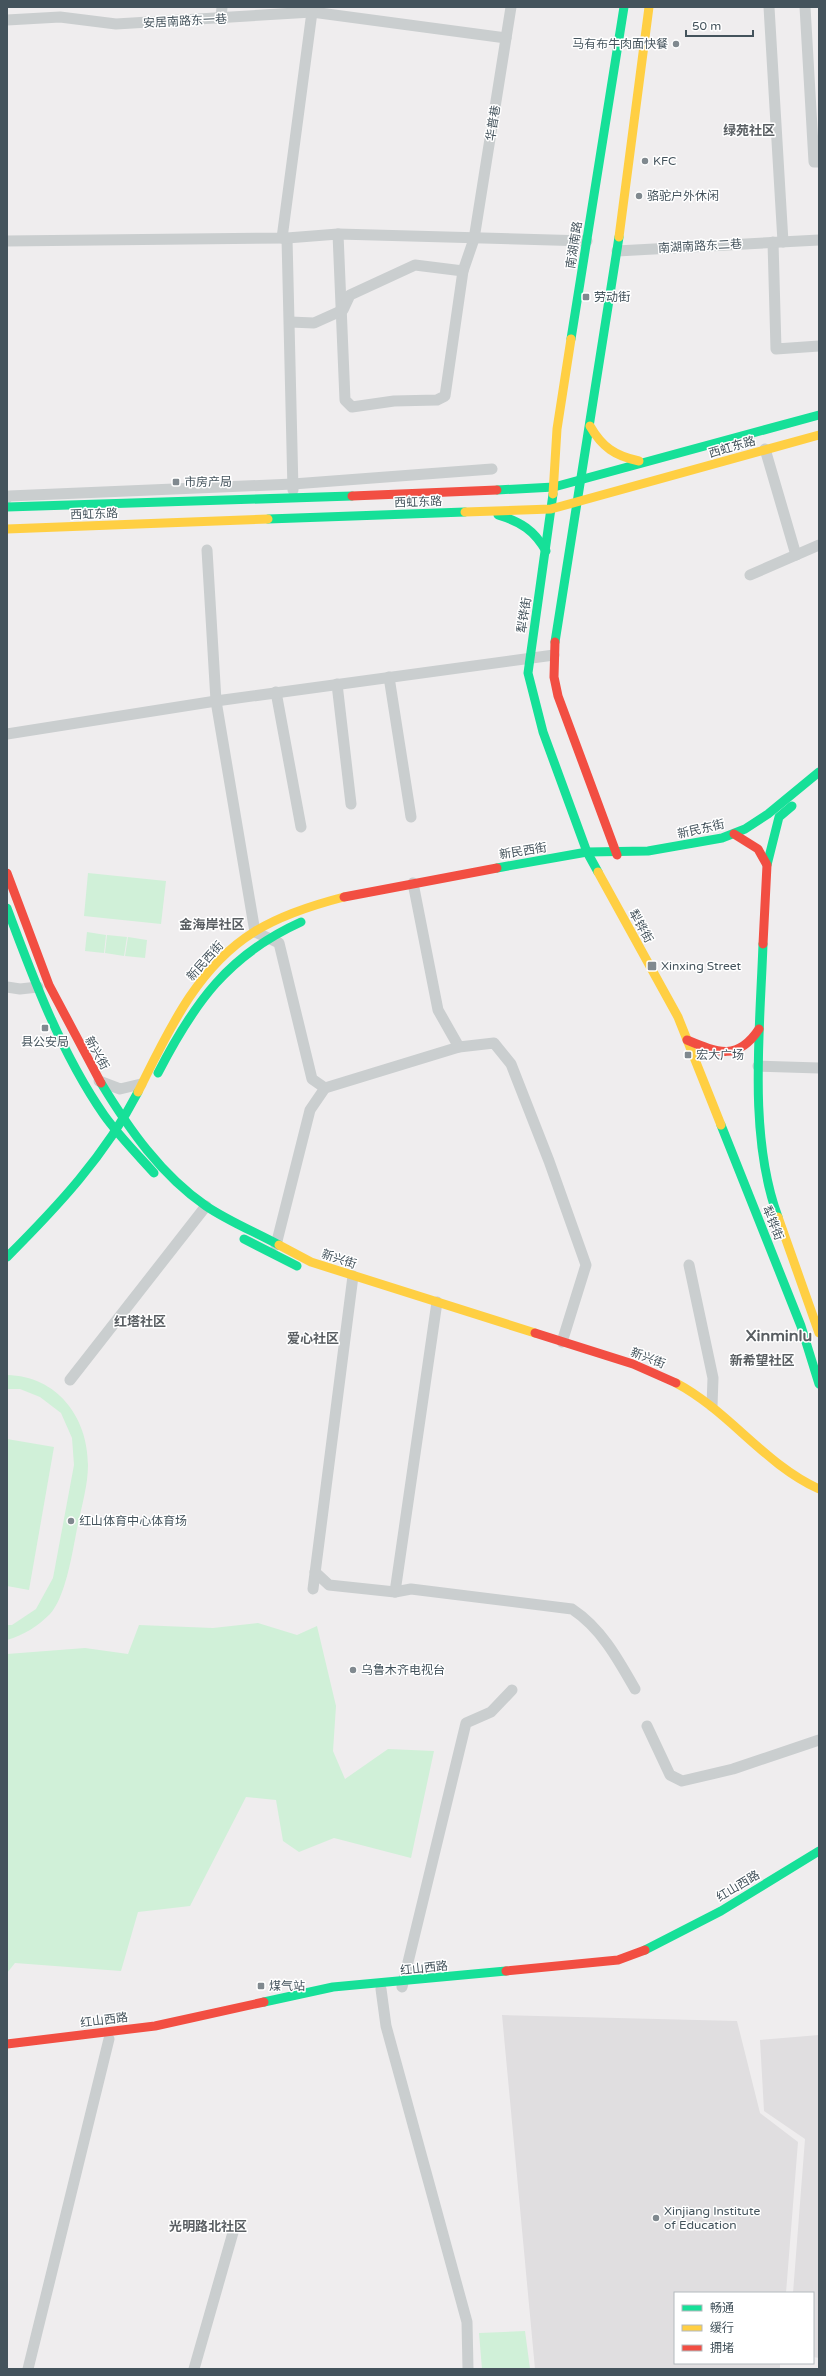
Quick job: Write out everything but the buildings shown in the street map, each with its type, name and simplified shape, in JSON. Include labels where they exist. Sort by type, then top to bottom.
[{"type":"main road","name":"南湖南路","points":[[554,488],[557,429],[624,7]]},
{"type":"main road","points":[[617,855],[558,696],[554,677],[554,655],[617,251],[649,7]]},
{"type":"main road","name":"西虹东路","points":[[7,507],[293,499],[554,488],[819,415]]},
{"type":"main road","points":[[590,426],[598,442],[618,457],[646,462]]},
{"type":"main road","name":"西虹东路","points":[[7,529],[551,509],[578,503],[819,435]]},
{"type":"main road","name":"犁铧街","points":[[554,488],[528,673],[543,732],[587,852],[588,862],[678,1017],[801,1326],[819,1384]]},
{"type":"main road","points":[[484,511],[519,521],[534,530],[546,551]]},
{"type":"main road","name":"新民东街","points":[[617,855],[711,841],[734,834],[769,814],[819,772]]},
{"type":"main road","points":[[767,865],[779,817],[819,782]]},
{"type":"main road","points":[[734,834],[754,844],[763,853],[767,865]]},
{"type":"main road","name":"新民西街","points":[[328,911],[414,887],[587,852],[617,855]]},
{"type":"main road","name":"犁铧街","points":[[767,865],[758,1066],[762,1146],[772,1202],[819,1333]]},
{"type":"main road","name":"新民西街","points":[[126,1123],[141,1084],[167,1031],[205,976],[233,947],[255,932],[322,903],[362,892],[414,887],[545,869]]},
{"type":"main road","name":"新兴街","points":[[7,873],[49,985],[99,1081],[126,1123],[163,1170],[204,1210],[311,1262],[353,1280],[436,1306],[630,1371],[676,1390],[794,1487]]},
{"type":"main road","name":"新兴街","points":[[7,908],[38,986],[98,1105],[119,1134],[156,1176],[273,1256],[312,1272],[353,1280]]},
{"type":"main road","name":"新民西街","points":[[9,1261],[58,1216],[112,1152],[119,1134],[176,1037],[190,1015],[230,966],[247,950],[267,938],[313,917]]},
{"type":"main road","points":[[687,1040],[706,1048],[730,1052],[744,1049],[752,1042],[760,1028]]},
{"type":"main road","name":"新民西街","points":[[9,1261],[104,1149],[119,1134]]},
{"type":"main road","name":"新兴街","points":[[436,1306],[633,1364],[679,1383],[712,1406],[796,1477],[819,1489]]},
{"type":"main road","points":[[809,1495],[819,1499]]},
{"type":"main road","name":"红山西路","points":[[7,2052],[155,2033],[332,1994],[381,1989],[402,1984],[618,1960],[644,1951],[699,1924],[819,1851]]},
{"type":"main road","name":"红山西路","points":[[7,2044],[155,2026],[333,1987],[402,1984],[620,1964],[643,1958],[704,1930],[819,1860]]},
{"type":"street","points":[[221,19],[222,7]]},
{"type":"street","name":"华普巷","points":[[343,310],[345,400],[352,407],[394,401],[437,400],[445,396],[463,271],[474,239],[511,7]]},
{"type":"street","points":[[769,7],[773,42],[778,242],[776,349],[819,346]]},
{"type":"street","points":[[805,7],[817,162]]},
{"type":"street","points":[[293,499],[290,322],[284,238],[312,12]]},
{"type":"street","name":"安居南路东一巷","points":[[7,20],[60,17],[116,24],[221,19],[312,12],[506,38]]},
{"type":"street","points":[[7,241],[284,238],[338,234],[587,241]]},
{"type":"street","points":[[338,234],[343,310]]},
{"type":"street","name":"南湖南路东二巷","points":[[617,251],[819,240]]},
{"type":"street","points":[[290,322],[314,323],[343,310],[350,295],[415,265],[463,271]]},
{"type":"street","points":[[765,450],[796,555]]},
{"type":"street","points":[[7,498],[9,496],[293,484],[492,469]]},
{"type":"street","points":[[750,575],[819,545]]},
{"type":"street","points":[[207,550],[216,701],[255,932],[279,943],[312,1079],[325,1088]]},
{"type":"street","points":[[7,734],[276,692],[554,655]]},
{"type":"street","points":[[389,677],[411,817]]},
{"type":"street","points":[[337,684],[351,804]]},
{"type":"street","points":[[276,692],[301,827]]},
{"type":"street","points":[[414,887],[438,1010],[459,1047]]},
{"type":"street","points":[[7,987],[20,989],[38,986]]},
{"type":"street","points":[[276,1245],[310,1110],[325,1088],[459,1047],[494,1043],[511,1064],[549,1161],[586,1266],[562,1342]]},
{"type":"street","points":[[758,1066],[819,1068]]},
{"type":"street","points":[[99,1081],[120,1089],[141,1084]]},
{"type":"street","points":[[70,1380],[204,1210]]},
{"type":"street","points":[[689,1265],[713,1378],[712,1406]]},
{"type":"street","points":[[313,1590],[353,1280]]},
{"type":"street","points":[[395,1592],[436,1306]]},
{"type":"street","points":[[315,1572],[329,1585],[395,1592],[411,1589],[572,1609],[587,1619],[616,1654],[634,1689]]},
{"type":"street","points":[[402,1984],[466,1723],[491,1712],[512,1690]]},
{"type":"street","points":[[646,1726],[670,1775],[682,1781],[733,1769],[819,1740]]},
{"type":"street","points":[[381,1989],[386,2026],[467,2322],[468,2369]]},
{"type":"street","points":[[28,2369],[109,2039]]},
{"type":"street","points":[[194,2369],[234,2229]]},
{"type":"shaded area","name":"Xinjiang Institute of Education","points":[[502,2015],[737,2021],[760,2113],[798,2142],[786,2292],[674,2292],[674,2364],[780,2364],[780,2369],[535,2369]]},
{"type":"shaded area","points":[[819,2035],[819,2358],[814,2357],[814,2292],[793,2292],[805,2139],[764,2111],[760,2040]]},
{"type":"green space","points":[[88,873],[166,881],[161,924],[84,916]]},
{"type":"green space","points":[[87,932],[106,935],[104,953],[85,951]]},
{"type":"green space","points":[[107,935],[127,937],[124,956],[105,953]]},
{"type":"green space","points":[[128,937],[147,940],[145,958],[125,956]]},
{"type":"green space","name":"红山体育中心体育场","points":[[7,1375],[25,1377],[41,1383],[55,1391],[66,1402],[76,1416],[87,1447],[88,1473],[67,1576],[60,1598],[50,1614],[41,1622],[25,1633],[7,1640],[7,1625],[12,1625],[36,1609],[53,1578],[74,1465],[72,1438],[61,1413],[40,1397],[20,1389],[7,1389]]},
{"type":"green space","points":[[7,1439],[54,1447],[29,1590],[7,1586]]},
{"type":"green space","points":[[258,1623],[297,1635],[317,1626],[336,1706],[333,1751],[345,1779],[388,1749],[434,1751],[411,1858],[334,1838],[299,1852],[283,1841],[276,1800],[246,1797],[190,1906],[138,1912],[121,1971],[15,1963],[7,1973],[7,1654],[85,1648],[128,1654],[139,1625],[213,1628]]},
{"type":"green space","points":[[525,2331],[530,2369],[482,2369],[479,2333]]},
{"type":"traffic: fast","points":[[571,339],[624,7]]},
{"type":"traffic: fast","points":[[555,642],[619,237]]},
{"type":"traffic: fast","points":[[497,490],[554,487],[819,415]]},
{"type":"traffic: fast","points":[[553,494],[528,673],[543,732],[587,852],[598,872]]},
{"type":"traffic: fast","points":[[7,507],[352,496]]},
{"type":"traffic: fast","points":[[268,519],[465,512]]},
{"type":"traffic: fast","points":[[498,515],[514,521],[532,532],[546,551]]},
{"type":"traffic: fast","points":[[497,868],[587,852],[648,851],[722,838],[745,829],[768,814],[819,772]]},
{"type":"traffic: fast","points":[[767,865],[779,817],[792,806]]},
{"type":"traffic: fast","points":[[7,908],[49,1014],[74,1066],[104,1115],[122,1138],[154,1173]]},
{"type":"traffic: fast","points":[[158,1073],[171,1048],[200,1003],[233,966],[275,935],[301,922]]},
{"type":"traffic: fast","points":[[763,944],[758,1082],[759,1118],[769,1186],[778,1217]]},
{"type":"traffic: fast","points":[[101,1083],[147,1150],[160,1166],[190,1194],[232,1222],[279,1245]]},
{"type":"traffic: fast","points":[[7,1257],[62,1200],[79,1180],[111,1138],[138,1092]]},
{"type":"traffic: fast","points":[[721,1125],[801,1326],[819,1384]]},
{"type":"traffic: fast","points":[[244,1239],[297,1266]]},
{"type":"traffic: fast","points":[[645,1950],[721,1911],[819,1851]]},
{"type":"traffic: fast","points":[[264,2002],[333,1987],[506,1971]]},
{"type":"traffic: slow","points":[[619,237],[649,7]]},
{"type":"traffic: slow","points":[[553,494],[557,429],[571,339]]},
{"type":"traffic: slow","points":[[590,426],[599,440],[610,450],[630,459],[639,461]]},
{"type":"traffic: slow","points":[[465,512],[551,509],[819,435]]},
{"type":"traffic: slow","points":[[7,529],[268,519]]},
{"type":"traffic: slow","points":[[598,872],[678,1017],[721,1125]]},
{"type":"traffic: slow","points":[[138,1092],[172,1025],[199,983],[215,964],[254,932],[275,920],[309,907],[344,897]]},
{"type":"traffic: slow","points":[[778,1217],[819,1333]]},
{"type":"traffic: slow","points":[[279,1245],[311,1262],[535,1333]]},
{"type":"traffic: slow","points":[[676,1383],[713,1408],[781,1466],[819,1489]]},
{"type":"traffic: jam","points":[[352,496],[497,490]]},
{"type":"traffic: jam","points":[[555,642],[554,677],[558,696],[617,855]]},
{"type":"traffic: jam","points":[[734,834],[758,849],[767,865],[763,944]]},
{"type":"traffic: jam","points":[[344,897],[497,868]]},
{"type":"traffic: jam","points":[[7,873],[49,985],[101,1083]]},
{"type":"traffic: jam","points":[[687,1040],[718,1051],[735,1050],[743,1046],[759,1029]]},
{"type":"traffic: jam","points":[[535,1333],[633,1364],[676,1383]]},
{"type":"traffic: jam","points":[[506,1971],[618,1960],[645,1950]]},
{"type":"traffic: jam","points":[[7,2044],[155,2026],[264,2002]]},
{"type":"place","name":"马有布牛肉面快餐","points":[[676,44]]},
{"type":"place","name":"KFC","points":[[645,161]]},
{"type":"place","name":"骆驼户外休闲","points":[[639,196]]},
{"type":"place","name":"劳动街","points":[[586,297]]},
{"type":"place","name":"市房产局","points":[[176,482]]},
{"type":"place","name":"Xinxing Street","points":[[652,966]]},
{"type":"place","name":"县公安局","points":[[45,1028]]},
{"type":"place","name":"宏大广场","points":[[688,1055]]},
{"type":"place","name":"红山体育中心体育场","points":[[71,1521]]},
{"type":"place","name":"乌鲁木齐电视台","points":[[353,1670]]},
{"type":"place","name":"煤气站","points":[[261,1986]]},
{"type":"place","name":"Xinjiang Institute of Education","points":[[656,2218]]},
{"type":"district","name":"绿苑社区","points":[[749,130]]},
{"type":"district","name":"金海岸社区","points":[[212,924]]},
{"type":"district","name":"红塔社区","points":[[140,1321]]},
{"type":"district","name":"Xinminlu","points":[[779,1335]]},
{"type":"district","name":"爱心社区","points":[[313,1338]]},
{"type":"district","name":"新希望社区","points":[[762,1360]]},
{"type":"district","name":"光明路北社区","points":[[208,2226]]}]
